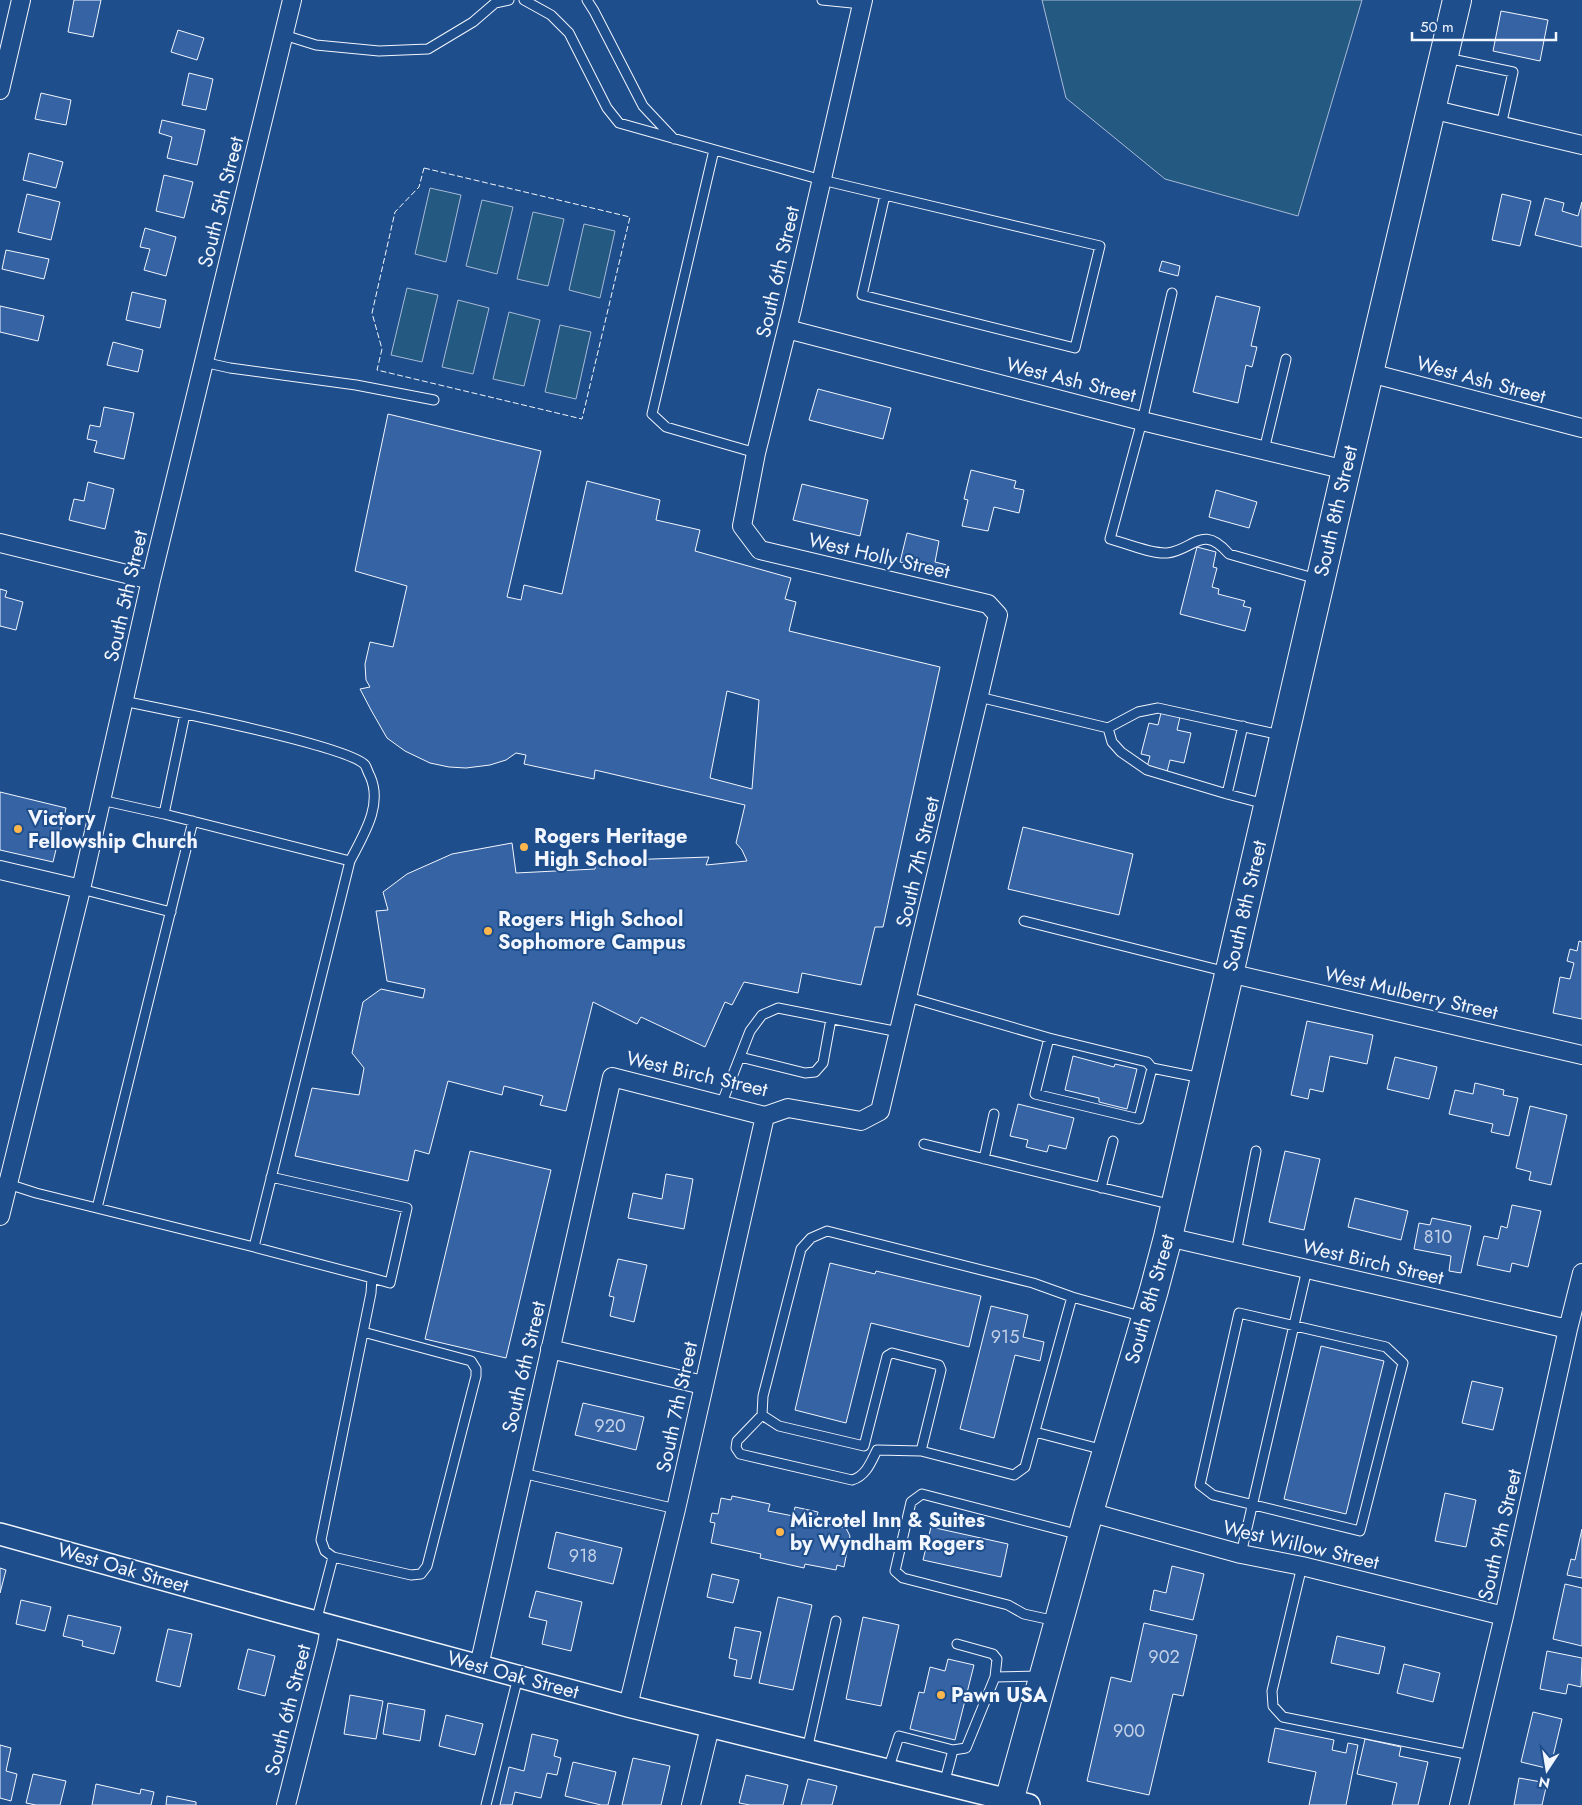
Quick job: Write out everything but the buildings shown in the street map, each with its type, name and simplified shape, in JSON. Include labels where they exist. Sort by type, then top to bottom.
[{"type":"main road","name":"South 8th Street","points":[[1016,1803],[1044,1676],[1176,1205],[1320,579],[1457,0]]},
{"type":"street","points":[[0,90],[21,0]]},
{"type":"street","name":"South 5th Street","points":[[1,1207],[81,888],[151,580],[292,0]]},
{"type":"street","name":"South 6th Street","points":[[760,550],[742,526],[756,453],[787,329],[863,2]]},
{"type":"street","points":[[1431,109],[1582,145]]},
{"type":"street","name":"West Ash Street","points":[[787,329],[1346,470]]},
{"type":"street","name":"West Ash Street","points":[[1370,373],[1582,428]]},
{"type":"street","points":[[0,543],[151,580]]},
{"type":"street","name":"West Holly Street","points":[[760,550],[988,604]]},
{"type":"street","name":"South 7th Street","points":[[861,1122],[880,1111],[908,997],[998,615],[988,604]]},
{"type":"street","points":[[0,870],[81,888]]},
{"type":"street","name":"West Mulberry Street","points":[[1229,973],[1582,1055]]},
{"type":"street","name":"South 6th Street","points":[[479,1666],[612,1077]]},
{"type":"street","name":"West Birch Street","points":[[612,1077],[765,1116],[788,1108],[861,1122]]},
{"type":"street","name":"South 7th Street","points":[[628,1706],[676,1509],[765,1116]]},
{"type":"street","name":"West Birch Street","points":[[1168,1237],[1568,1328]]},
{"type":"street","name":"South 9th Street","points":[[1459,1805],[1582,1273]]},
{"type":"street","points":[[550,1349],[703,1385]]},
{"type":"street","name":"West Willow Street","points":[[1086,1524],[1302,1566],[1504,1616]]},
{"type":"street","name":"West Oak Street","points":[[0,1534],[628,1706],[1016,1803]]},
{"type":"street","name":"South 6th Street","points":[[286,1805],[327,1644],[323,1624]]},
{"type":"street","points":[[690,1805],[710,1727]]},
{"type":"lane","points":[[284,35],[316,45],[379,51],[428,49],[473,22],[495,3],[509,0]]},
{"type":"lane","points":[[524,0],[551,15],[570,33],[607,108],[619,123],[822,180],[1100,246],[1075,348],[862,295],[885,195]]},
{"type":"lane","points":[[587,0],[643,106],[674,139]]},
{"type":"lane","points":[[822,0],[863,2]]},
{"type":"lane","points":[[1444,57],[1513,72],[1501,126]]},
{"type":"lane","points":[[714,150],[652,414],[666,427],[756,453]]},
{"type":"lane","points":[[1172,293],[1142,420],[1110,539],[1166,553],[1198,540],[1212,540],[1221,545],[1229,554],[1320,579]]},
{"type":"lane","points":[[1264,450],[1286,359]]},
{"type":"lane","points":[[203,362],[230,368],[356,384],[434,400]]},
{"type":"lane","points":[[979,697],[1108,728],[1138,712],[1158,708],[1284,736]]},
{"type":"lane","points":[[123,701],[311,744],[353,757],[365,765],[374,786],[376,798],[367,828],[350,860],[254,1247]]},
{"type":"lane","points":[[164,814],[185,714]]},
{"type":"lane","points":[[1227,794],[1243,726]]},
{"type":"lane","points":[[1108,728],[1112,742],[1121,752],[1147,770],[1268,804]]},
{"type":"lane","points":[[101,800],[350,860]]},
{"type":"lane","points":[[97,1208],[193,821]]},
{"type":"lane","points":[[81,888],[171,912]]},
{"type":"lane","points":[[1024,921],[1229,973]]},
{"type":"lane","points":[[908,997],[1049,1038],[1147,1062],[1152,1068],[1205,1079]]},
{"type":"lane","points":[[721,1105],[750,1031],[762,1015],[778,1008],[899,1032]]},
{"type":"lane","points":[[740,1057],[804,1073],[815,1072],[823,1063],[831,1018]]},
{"type":"lane","points":[[1049,1038],[1035,1094],[1139,1119],[1152,1068]]},
{"type":"lane","points":[[984,1159],[994,1114]]},
{"type":"lane","points":[[1101,1188],[1112,1141]]},
{"type":"lane","points":[[924,1144],[1176,1205]]},
{"type":"lane","points":[[1236,1253],[1256,1151]]},
{"type":"lane","points":[[8,1184],[390,1283],[407,1208],[271,1177]]},
{"type":"lane","points":[[877,1450],[869,1467],[858,1478],[852,1480],[740,1454],[736,1448],[738,1441],[762,1416],[763,1396],[801,1248],[811,1238],[827,1232],[1033,1283],[1072,1297],[1146,1317]]},
{"type":"lane","points":[[1241,1554],[1307,1269]]},
{"type":"lane","points":[[363,1332],[470,1361],[476,1369],[476,1376],[427,1566],[421,1574],[411,1575],[333,1557],[325,1551],[322,1540],[363,1332],[371,1294],[372,1278]]},
{"type":"lane","points":[[762,1416],[779,1426],[877,1450],[921,1451],[1014,1475],[1025,1467],[1072,1297]]},
{"type":"lane","points":[[1239,1313],[1294,1326],[1386,1347],[1403,1363],[1360,1530],[1214,1495],[1200,1485],[1239,1313]]},
{"type":"lane","points":[[864,1446],[887,1356],[892,1353],[939,1365],[941,1370],[921,1451]]},
{"type":"lane","points":[[1035,1432],[1107,1451]]},
{"type":"lane","points":[[522,1473],[676,1509]]},
{"type":"lane","points":[[1059,1622],[1024,1614],[1008,1604],[903,1578],[895,1571],[912,1502],[922,1494],[1086,1524]]},
{"type":"lane","points":[[323,1624],[333,1557]]},
{"type":"lane","points":[[1302,1566],[1272,1691],[1273,1706],[1283,1717],[1471,1755]]},
{"type":"lane","points":[[806,1751],[836,1621]]},
{"type":"lane","points":[[888,1771],[899,1736],[953,1750],[966,1748],[995,1677],[997,1659],[993,1654],[957,1644]]},
{"type":"lane","points":[[486,1805],[518,1676]]},
{"type":"lane","points":[[995,1677],[1044,1676]]},
{"type":"lane","points":[[944,1784],[953,1750]]},
{"type":"shaded area","points":[[1042,0],[1362,0],[1298,216],[1165,179],[1066,98]]},
{"type":"shaded area","points":[[430,188],[461,195],[446,262],[415,254]]},
{"type":"shaded area","points":[[482,200],[513,207],[497,274],[466,266]]},
{"type":"shaded area","points":[[533,212],[564,219],[548,286],[517,279]]},
{"type":"shaded area","points":[[584,224],[615,231],[600,298],[569,290]]},
{"type":"shaded area","points":[[407,288],[438,295],[422,362],[391,355]]},
{"type":"shaded area","points":[[458,300],[489,308],[473,374],[442,367]]},
{"type":"shaded area","points":[[509,312],[540,320],[524,386],[493,379]]},
{"type":"shaded area","points":[[560,325],[591,332],[576,399],[545,392]]},
{"type":"fence","points":[[424,168],[630,217],[582,419],[377,370],[382,349],[372,313],[395,212],[419,187],[424,168]]},
{"type":"place","name":"Victory Fellowship Church","points":[[18,829]]},
{"type":"place","name":"Rogers Heritage High School","points":[[524,847]]},
{"type":"place","name":"Rogers High School Sophomore Campus","points":[[488,931]]},
{"type":"place","name":"Microtel Inn & Suites by Wyndham Rogers","points":[[780,1532]]},
{"type":"place","name":"Pawn USA","points":[[941,1695]]}]
